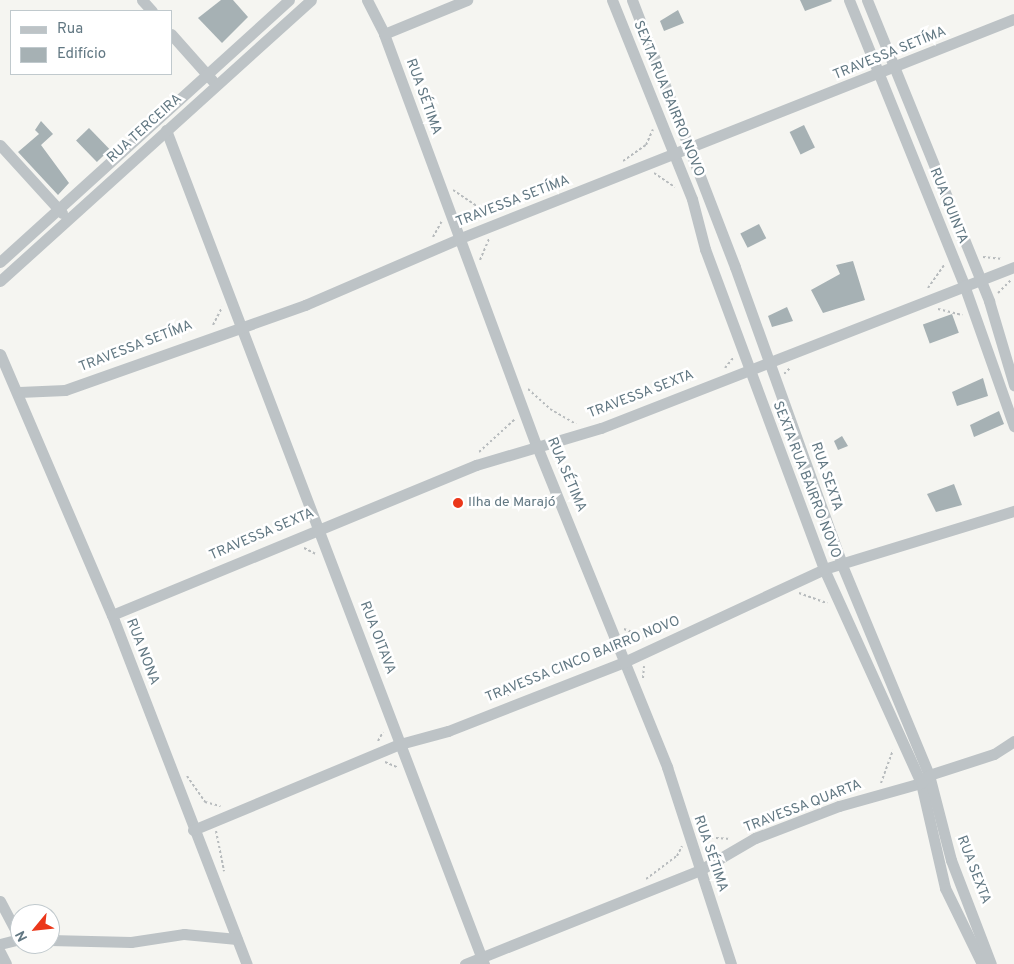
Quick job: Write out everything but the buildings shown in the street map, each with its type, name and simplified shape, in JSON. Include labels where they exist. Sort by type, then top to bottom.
[{"type":"street","points":[[142,0],[151,10]]},
{"type":"street","name":"RUA TERCEIRA","points":[[0,262],[289,0]]},
{"type":"street","name":"RUA TERCEIRA","points":[[0,281],[311,0]]},
{"type":"street","name":"RUA SÉTIMA","points":[[366,0],[384,34],[458,239],[536,444],[667,767],[686,831],[731,964]]},
{"type":"street","points":[[384,34],[467,0]]},
{"type":"street","name":"SEXTA RUA BAIRRO NOVO","points":[[612,0],[675,155],[748,369],[824,569],[847,622],[925,779],[945,888],[982,964]]},
{"type":"street","name":"RUA SEXTA","points":[[632,0],[687,150],[768,359],[842,565],[925,779],[950,860],[991,964]]},
{"type":"street","name":"RUA QUINTA","points":[[849,0],[964,285],[1014,426]]},
{"type":"street","name":"RUA QUINTA","points":[[867,0],[989,301],[1014,385]]},
{"type":"street","name":"TRAVESSA SETÍMA","points":[[19,392],[65,390],[243,323],[304,305],[458,239],[894,70],[1014,19]]},
{"type":"street","points":[[172,35],[216,85]]},
{"type":"street","name":"RUA OITAVA","points":[[166,130],[243,323],[318,527],[483,961]]},
{"type":"street","points":[[0,145],[68,220]]},
{"type":"street","name":"TRAVESSA SEXTA","points":[[112,615],[318,527],[399,500],[536,444],[600,428],[748,369],[768,359],[980,280],[1013,264]]},
{"type":"street","name":"RUA NONA","points":[[0,354],[19,392],[112,615],[247,964]]},
{"type":"street","name":"TRAVESSA CINCO BAIRRO NOVO","points":[[194,830],[400,744],[448,731],[624,662],[656,642],[824,569],[1014,511]]},
{"type":"street","name":"TRAVESSA QUARTA","points":[[465,964],[483,961],[700,870],[755,838],[839,806],[925,779],[994,754],[1014,741]]},
{"type":"street","points":[[0,901],[10,920]]},
{"type":"street","points":[[60,940],[139,941],[184,934],[237,940]]},
{"type":"street","points":[[0,952],[6,964]]},
{"type":"path","points":[[617,165],[646,145],[656,120],[654,107]]},
{"type":"path","points":[[657,170],[649,171],[679,189],[680,182]]},
{"type":"path","points":[[437,179],[502,223],[484,247],[473,276]]},
{"type":"path","points":[[430,240],[447,207]]},
{"type":"path","points":[[925,292],[951,252]]},
{"type":"path","points":[[970,256],[1013,264]]},
{"type":"path","points":[[989,301],[1014,277]]},
{"type":"path","points":[[207,328],[220,316],[221,299]]},
{"type":"path","points":[[930,310],[955,311],[979,326]]},
{"type":"path","points":[[524,385],[562,417],[600,428]]},
{"type":"path","points":[[477,454],[512,426],[522,403]]},
{"type":"path","points":[[558,473],[558,459],[569,442]]},
{"type":"path","points":[[298,547],[322,560]]},
{"type":"path","points":[[794,593],[821,598],[847,622]]},
{"type":"path","points":[[617,621],[635,636],[656,642],[644,665],[643,681]]},
{"type":"path","points":[[879,786],[890,766],[893,747]]},
{"type":"path","points":[[381,761],[392,764],[415,783]]},
{"type":"path","points":[[185,771],[205,802],[222,806]]},
{"type":"path","points":[[222,827],[216,830],[224,880]]},
{"type":"path","points":[[641,882],[677,856],[686,831],[711,841],[735,837]]},
{"type":"place","name":"Ilha de Marajó","points":[[458,503]]}]
